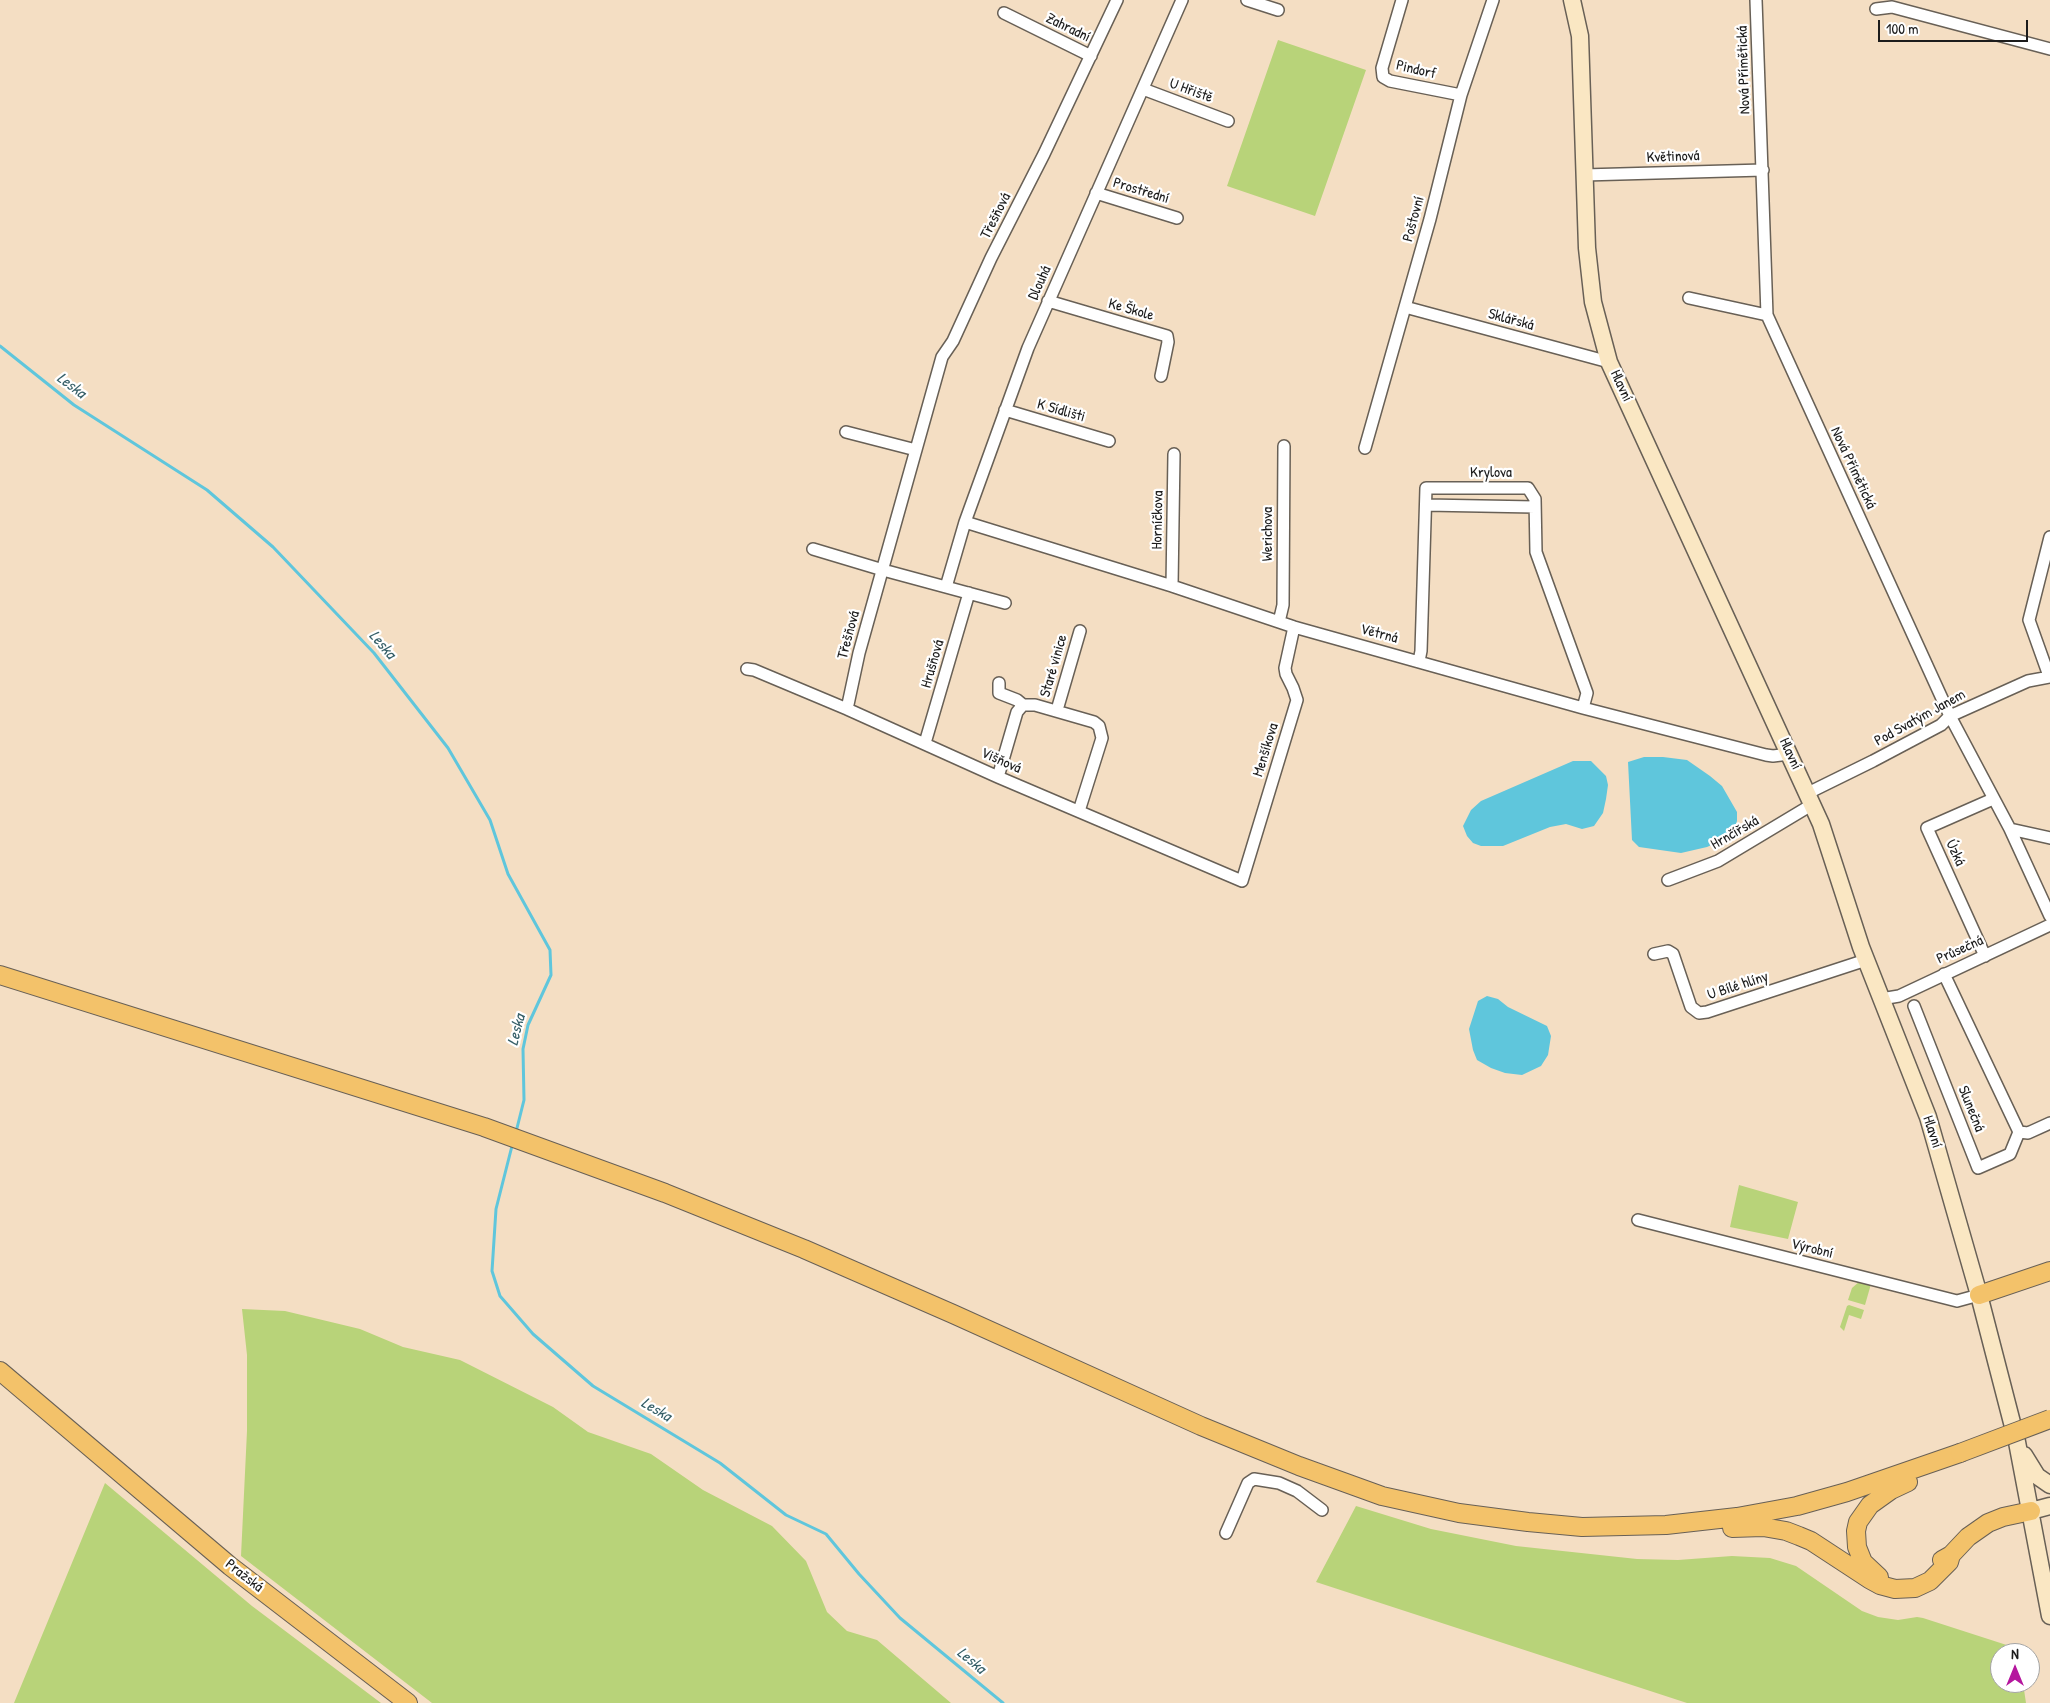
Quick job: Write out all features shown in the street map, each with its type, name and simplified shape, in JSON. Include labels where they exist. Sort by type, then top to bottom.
[{"type":"main road","name":"Hlavní","points":[[1572,0],[1580,36],[1587,248],[1593,302],[1609,362],[1822,824],[1866,960],[1928,1117],[1979,1296],[2017,1442],[2050,1616]]},
{"type":"main road","points":[[0,975],[530,1143],[804,1249],[954,1314],[1201,1426],[1308,1469],[1382,1496],[1459,1513],[1558,1526],[1615,1527],[1697,1522],[1765,1513],[1847,1492],[1960,1453],[2050,1419]]},
{"type":"main road","points":[[1979,1296],[2050,1271]]},
{"type":"main road","name":"Pražská","points":[[0,1371],[230,1566],[408,1703]]},
{"type":"main road","points":[[2017,1442],[2032,1471],[2042,1481],[2050,1485]]},
{"type":"main road","points":[[1960,1453],[1952,1465],[1903,1484],[1878,1498],[1864,1511],[1856,1531],[1857,1547],[1863,1562],[1879,1576],[1893,1582],[1912,1581],[1922,1577],[1951,1555],[1968,1537],[1988,1523],[2003,1517],[2050,1506]]},
{"type":"main road","points":[[1615,1527],[1657,1534],[1749,1527],[1786,1531],[1811,1541],[1874,1582],[1895,1589],[1915,1588],[1930,1581],[1949,1562],[1951,1555]]},
{"type":"street","name":"Třešňová","points":[[847,709],[859,653],[942,357],[953,341],[991,258],[1117,0]]},
{"type":"street","name":"Dlouhá","points":[[946,587],[965,522],[1028,348],[1182,0]]},
{"type":"street","points":[[1247,0],[1278,10]]},
{"type":"street","name":"Pindorf","points":[[1402,0],[1382,68],[1383,77],[1390,81],[1461,95]]},
{"type":"street","name":"Poštovní","points":[[1366,448],[1461,95],[1493,0]]},
{"type":"street","name":"Nová Přímětická","points":[[1756,0],[1767,315],[1950,716],[2010,829],[2050,916]]},
{"type":"street","points":[[1876,9],[1892,7],[2050,49]]},
{"type":"street","name":"Zahradní","points":[[1004,13],[1091,56]]},
{"type":"street","name":"U Hřiště","points":[[1143,89],[1228,121]]},
{"type":"street","name":"Květinová","points":[[1584,175],[1763,170]]},
{"type":"street","name":"Prostřední","points":[[1096,193],[1176,218]]},
{"type":"street","points":[[1689,298],[1767,315]]},
{"type":"street","name":"Ke Škole","points":[[1048,301],[1167,336],[1168,342],[1161,376]]},
{"type":"street","name":"Sklářská","points":[[1405,307],[1609,362]]},
{"type":"street","name":"K Sídlišti","points":[[1005,410],[1108,441]]},
{"type":"street","points":[[846,432],[916,450]]},
{"type":"street","name":"Werichova","points":[[1279,622],[1283,605],[1284,446]]},
{"type":"street","name":"Horníčkova","points":[[1172,586],[1174,454]]},
{"type":"street","name":"Krylova","points":[[1419,661],[1421,651],[1426,488],[1528,488],[1535,498],[1536,552],[1587,693],[1583,708]]},
{"type":"street","points":[[1426,505],[1535,507]]},
{"type":"street","name":"Větrná","points":[[965,522],[1172,586],[1294,628],[1419,661],[1583,708],[1766,755],[1789,754]]},
{"type":"street","name":"Pod Svatým Janem","points":[[1810,799],[1873,761],[1933,730],[1950,716],[2028,681],[2049,677],[2028,620],[2050,537]]},
{"type":"street","points":[[814,549],[1005,603]]},
{"type":"street","name":"Hrušňová","points":[[925,743],[969,593]]},
{"type":"street","name":"Menšíkova","points":[[1242,881],[1297,700],[1285,668],[1294,628]]},
{"type":"street","name":"Staré vinice","points":[[1057,710],[1080,631]]},
{"type":"street","name":"Višňová","points":[[747,669],[754,670],[847,709],[998,777],[1242,881]]},
{"type":"street","points":[[999,682],[999,693],[1017,700],[1023,705]]},
{"type":"street","name":"Staré vinice","points":[[998,777],[1017,712],[1023,705],[1035,705],[1057,710],[1094,722],[1099,726],[1102,738],[1079,811]]},
{"type":"street","name":"Hrnčířská","points":[[1668,880],[1718,861],[1810,799]]},
{"type":"street","name":"Úzká","points":[[1986,956],[1927,828],[1993,799]]},
{"type":"street","points":[[2010,829],[2050,838]]},
{"type":"street","name":"Průsečná","points":[[1881,999],[1899,996],[2050,925]]},
{"type":"street","name":"U Bílé hlíny","points":[[1654,954],[1668,951],[1673,954],[1692,1007],[1699,1013],[1866,960]]},
{"type":"street","name":"Slunečná","points":[[1914,1006],[1978,1168],[2010,1154],[2019,1132],[1944,974]]},
{"type":"street","points":[[2019,1132],[2028,1133],[2050,1123]]},
{"type":"street","name":"Výrobní","points":[[1638,1220],[1957,1301],[1979,1296]]},
{"type":"street","points":[[1226,1533],[1248,1483],[1254,1479],[1279,1484],[1297,1492],[1322,1510]]},
{"type":"green space","points":[[1278,40],[1366,70],[1315,216],[1227,186]]},
{"type":"green space","points":[[1739,1185],[1798,1202],[1788,1239],[1730,1227]]},
{"type":"green space","points":[[1860,1281],[1871,1284],[1865,1305],[1848,1300],[1852,1288]]},
{"type":"green space","points":[[1849,1305],[1864,1310],[1861,1319],[1849,1315],[1844,1331],[1840,1327]]},
{"type":"green space","points":[[242,1309],[285,1311],[360,1329],[403,1347],[460,1360],[553,1407],[588,1432],[651,1454],[703,1490],[772,1526],[806,1561],[827,1612],[847,1631],[877,1640],[951,1703],[432,1703],[241,1556],[247,1431],[247,1355]]},
{"type":"green space","points":[[105,1483],[252,1606],[381,1703],[14,1703]]},
{"type":"green space","points":[[1356,1506],[1431,1529],[1516,1546],[1637,1559],[1678,1560],[1732,1556],[1770,1558],[1796,1566],[1862,1611],[1878,1617],[1898,1620],[1923,1618],[2000,1643],[1990,1643],[1990,1693],[2024,1693],[2026,1703],[1687,1703],[1316,1582]]},
{"type":"water","points":[[1644,757],[1687,760],[1722,786],[1737,812],[1737,821],[1733,832],[1725,839],[1707,847],[1681,853],[1639,847],[1632,840],[1628,762]]},
{"type":"water","points":[[1573,761],[1591,761],[1606,776],[1608,785],[1603,813],[1594,826],[1582,829],[1566,824],[1550,827],[1503,846],[1481,846],[1473,843],[1467,836],[1463,826],[1471,810],[1481,801]]},
{"type":"water","points":[[1487,996],[1498,999],[1508,1007],[1547,1026],[1551,1036],[1548,1055],[1541,1066],[1522,1075],[1505,1073],[1477,1060],[1469,1029],[1478,1001]]},
{"type":"waterway","name":"Leska","points":[[0,346],[74,405],[207,490],[273,547],[374,653],[448,748],[490,820],[508,874],[550,950],[551,975],[528,1025],[523,1049],[524,1100],[516,1132]]},
{"type":"waterway","name":"Leska","points":[[513,1142],[496,1209],[492,1271],[500,1296],[533,1334],[593,1386],[720,1463],[786,1515],[826,1534],[859,1574],[900,1618],[1003,1703]]}]
